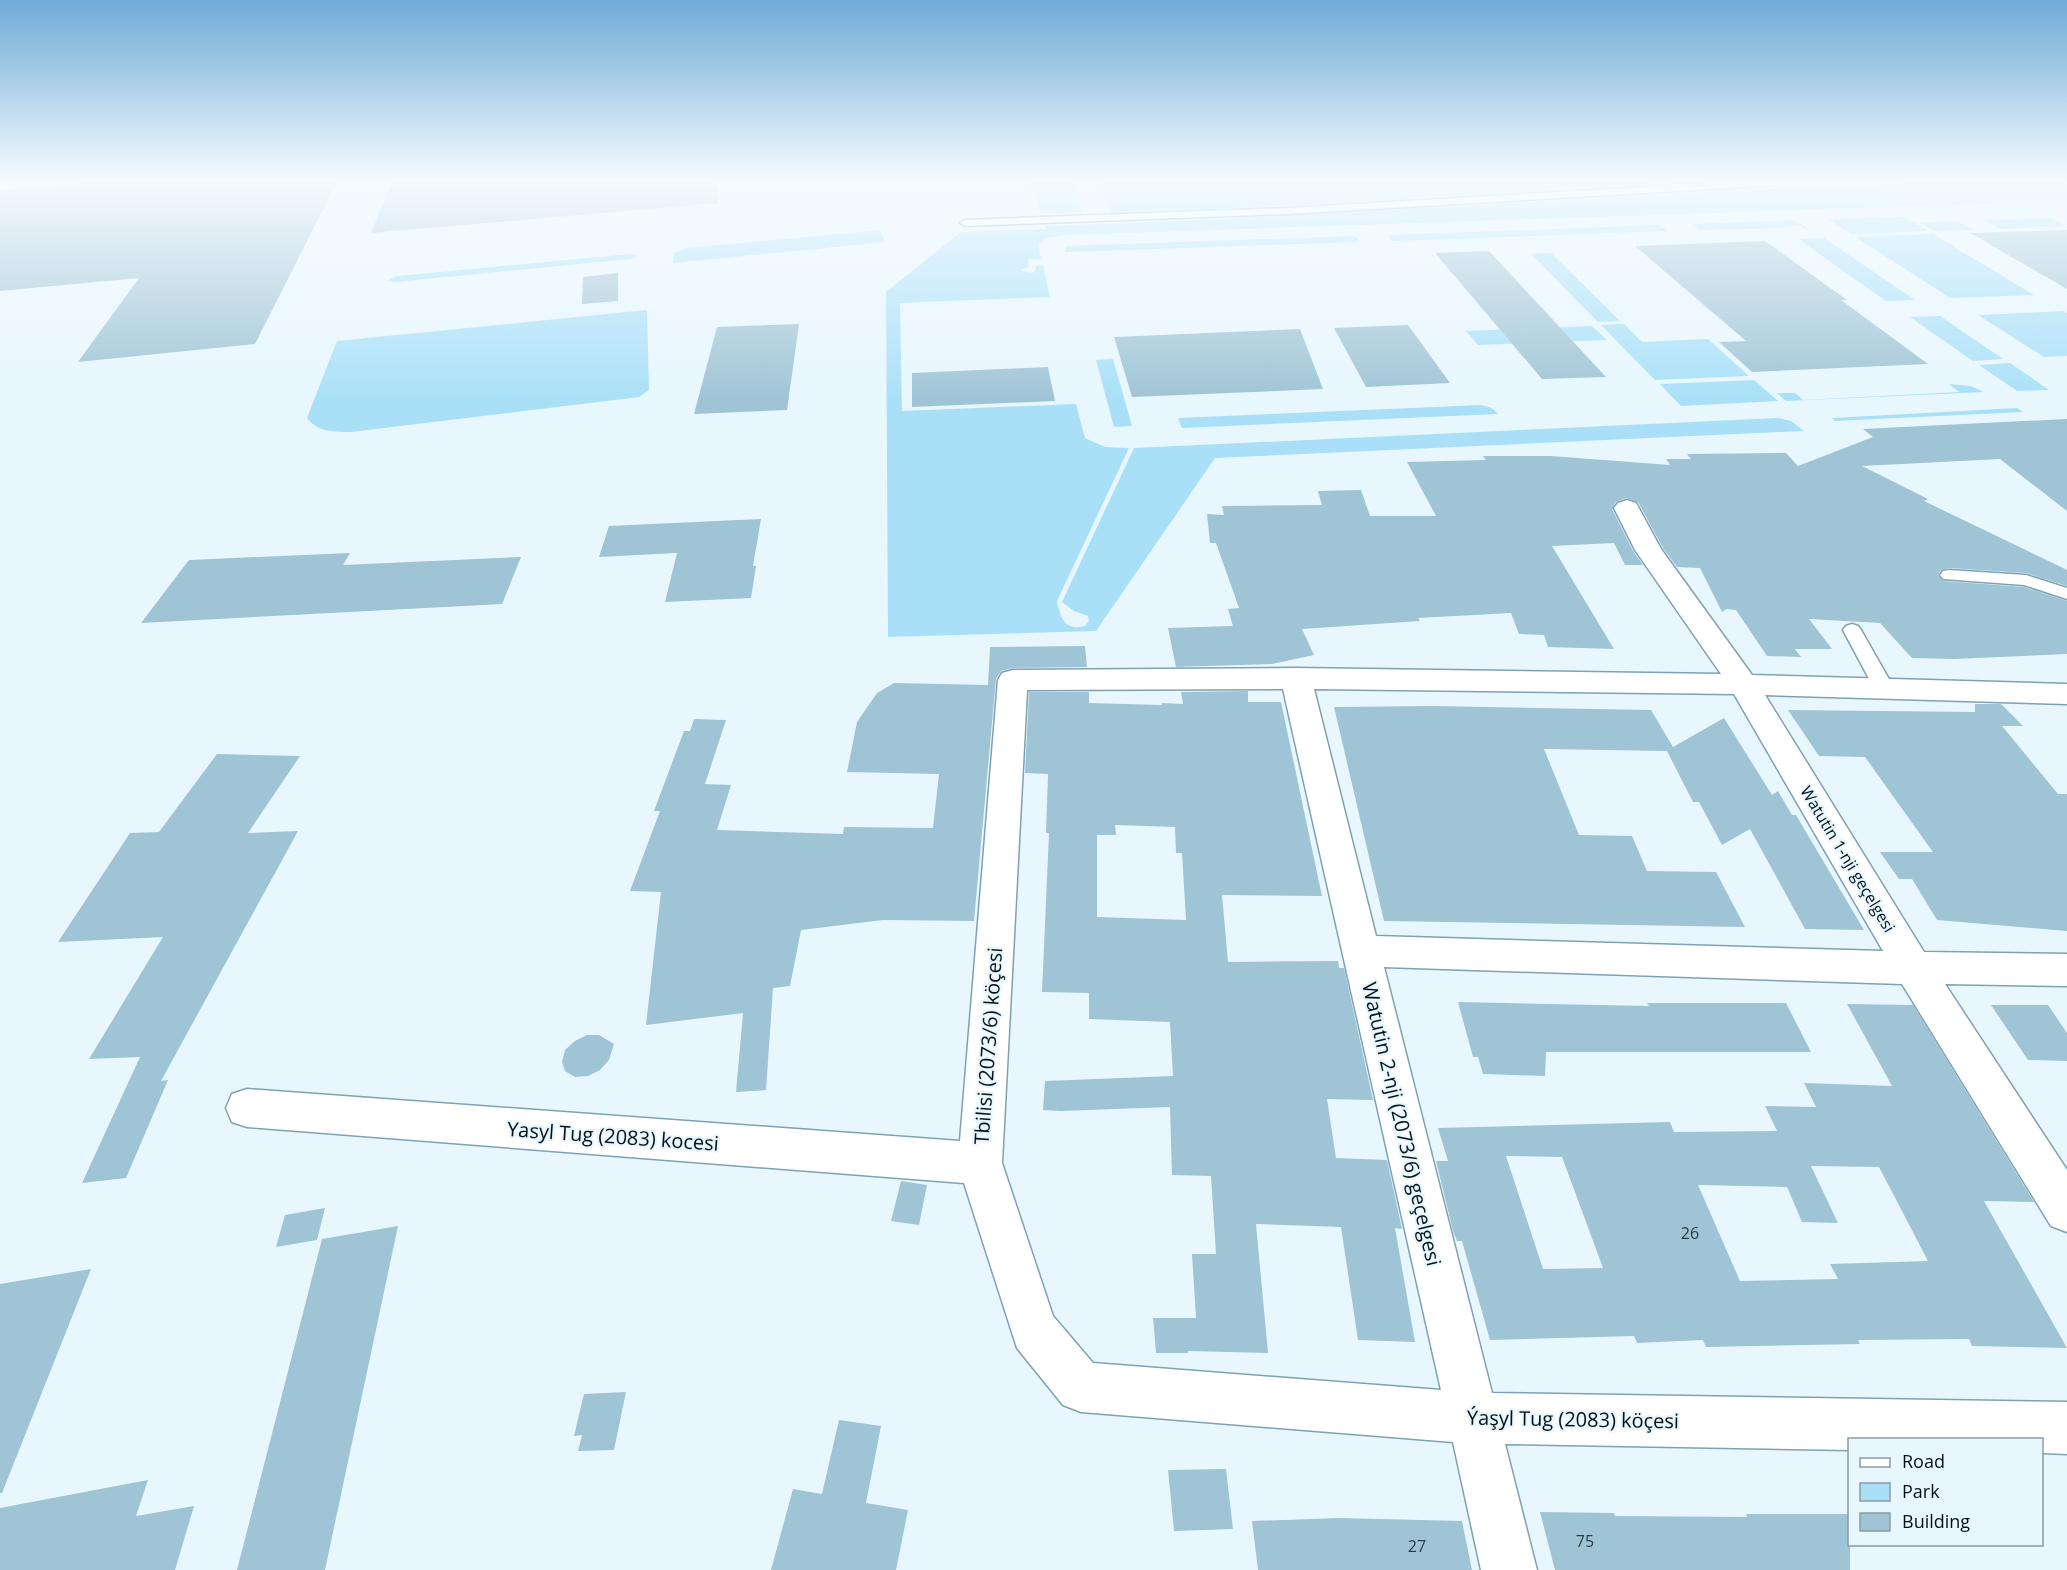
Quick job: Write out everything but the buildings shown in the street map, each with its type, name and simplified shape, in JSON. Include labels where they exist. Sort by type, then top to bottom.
[{"type":"street","name":"Watutin 1-nji geçelgesi","points":[[1627,508],[1648,550],[1744,685],[1913,968],[2067,1210]]},
{"type":"street","points":[[1296,678],[1744,685],[2067,694]]},
{"type":"street","name":"Tbilisi (2073/6) köçesi","points":[[1081,1387],[1034,1331],[980,1163],[1013,680],[1296,678]]},
{"type":"street","name":"Watutin 2-nji (2073/6) geçelgesi","points":[[1296,678],[1509,1570]]},
{"type":"street","points":[[1361,951],[1913,968],[2067,970]]},
{"type":"street","name":"Yasyl Tug (2083) kocesi","points":[[247,1108],[980,1163]]},
{"type":"street","name":"Ýaşyl Tug (2083) köçesi","points":[[1081,1387],[1472,1418],[2067,1428]]},
{"type":"lane","points":[[1949,575],[2026,580],[2067,594]]},
{"type":"lane","points":[[1852,630],[1884,688]]},
{"type":"green space","points":[[617,255],[638,256],[630,259],[387,281],[397,276]]},
{"type":"green space","points":[[674,255],[751,255],[673,263]]},
{"type":"green space","points":[[932,255],[1040,255],[1041,259],[1028,259],[1029,267],[1020,270],[1031,273],[1036,270],[1035,266],[1043,265],[1050,297],[900,303],[902,411],[1076,404],[1085,438],[1105,447],[1129,448],[1057,601],[1062,618],[1073,627],[1085,626],[1089,621],[1088,616],[1074,611],[1062,602],[1134,448],[1778,418],[1791,421],[1804,431],[1215,458],[1096,631],[888,637],[886,292]]},
{"type":"green space","points":[[1532,255],[1553,255],[1620,321],[1598,322]]},
{"type":"green space","points":[[1821,255],[1849,255],[1915,300],[1886,301]]},
{"type":"green space","points":[[1884,255],[1968,255],[2034,295],[1950,298]]},
{"type":"green space","points":[[647,310],[649,390],[639,397],[351,432],[321,429],[307,418],[337,341]]},
{"type":"green space","points":[[2064,311],[2067,313],[2067,356],[2044,357],[1978,315]]},
{"type":"green space","points":[[1940,316],[2003,359],[1973,361],[1910,317]]},
{"type":"green space","points":[[1624,324],[1642,342],[1708,339],[1749,376],[1655,380],[1601,325]]},
{"type":"green space","points":[[1592,326],[1607,340],[1478,345],[1466,331]]},
{"type":"green space","points":[[1113,359],[1132,426],[1114,427],[1096,360]]},
{"type":"green space","points":[[2010,363],[2049,390],[2017,391],[1979,365]]},
{"type":"green space","points":[[1754,380],[1778,401],[1681,406],[1660,384]]},
{"type":"green space","points":[[1949,384],[1971,386],[1984,392],[1786,401],[1777,393],[1795,393],[1803,400],[1959,392]]},
{"type":"green space","points":[[1481,405],[1492,408],[1498,414],[1182,428],[1178,418]]},
{"type":"green space","points":[[2017,408],[2023,412],[1835,421],[1832,418]]}]
